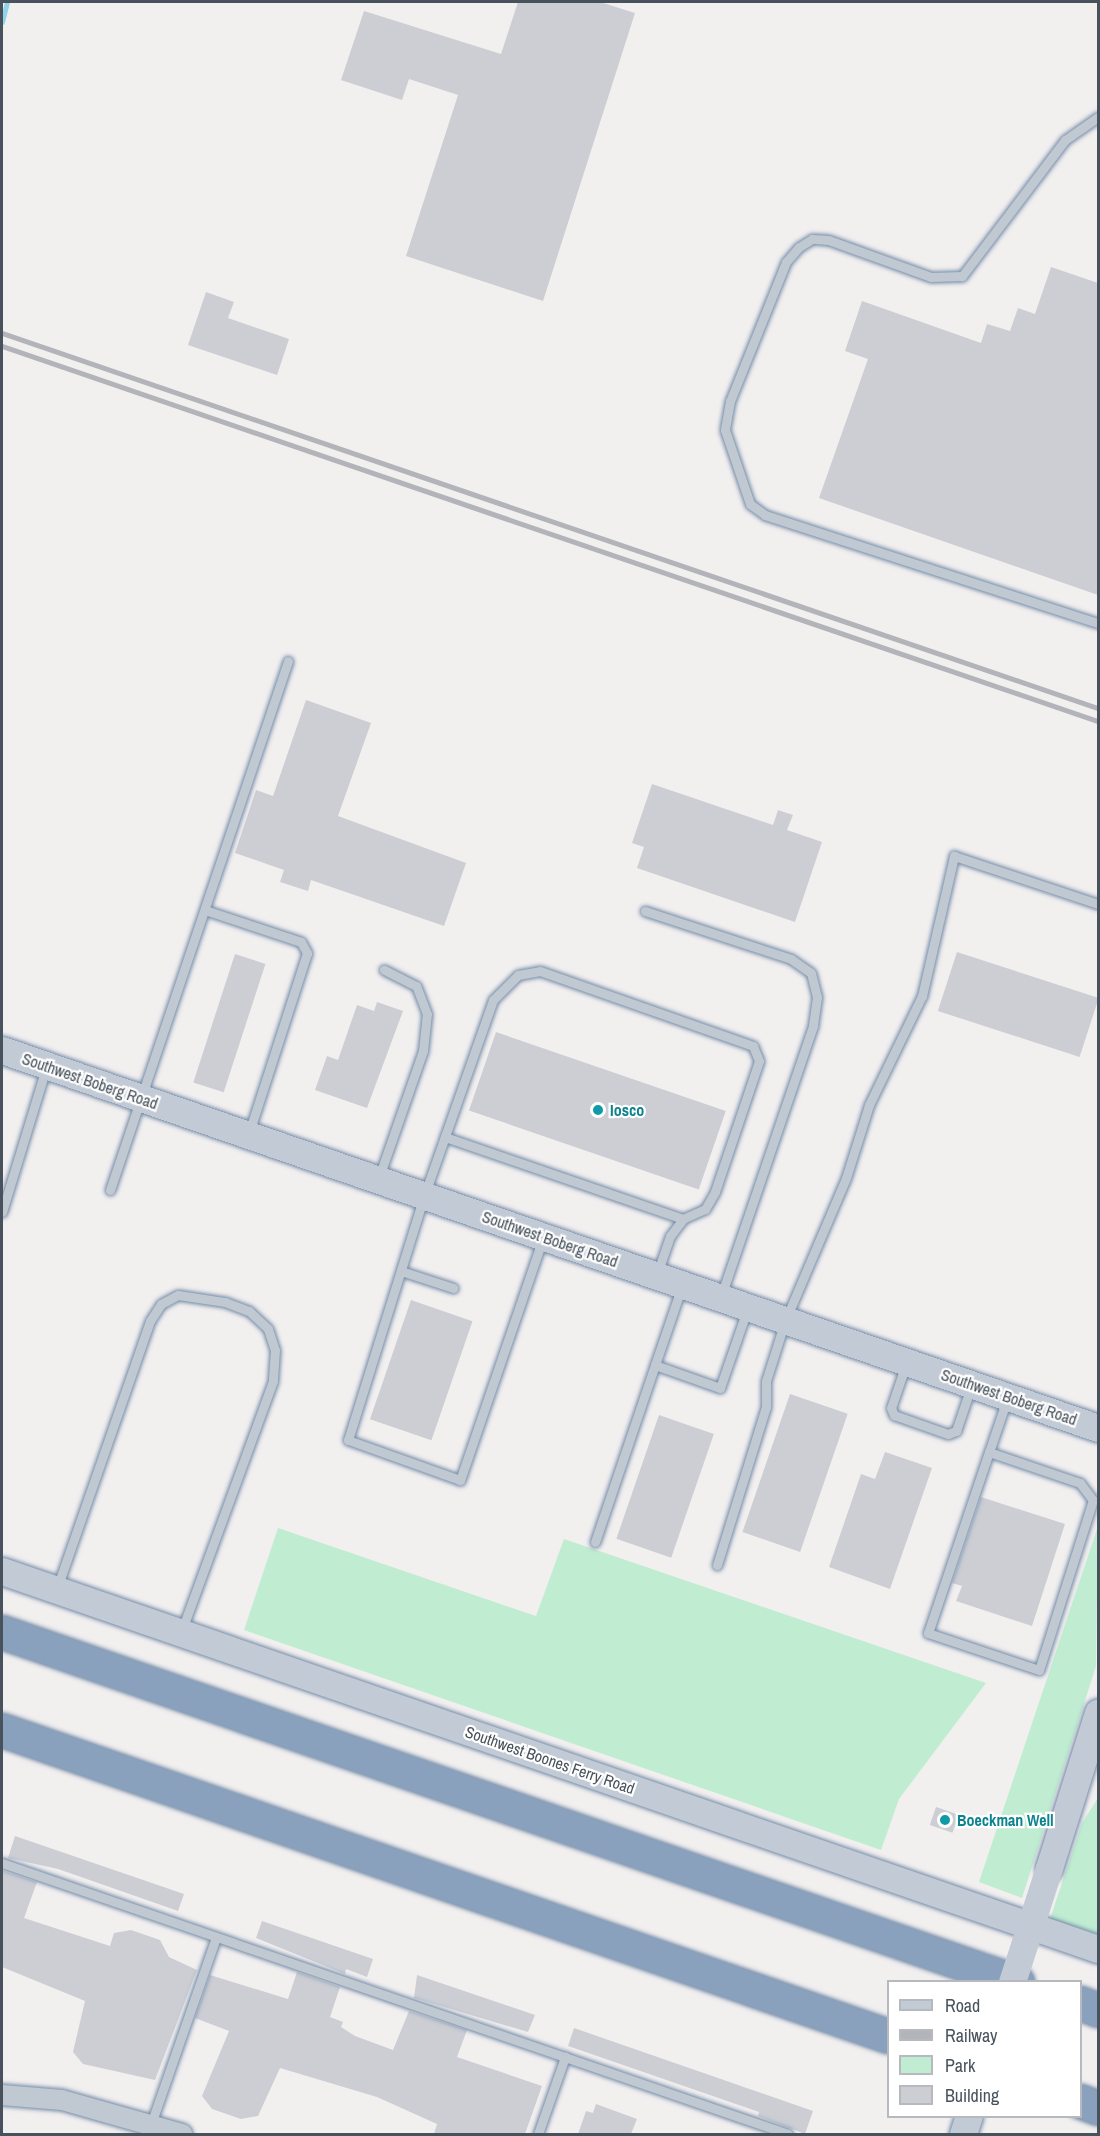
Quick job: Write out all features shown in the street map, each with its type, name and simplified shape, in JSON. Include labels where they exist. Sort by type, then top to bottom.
[{"type":"highway","points":[[2,1632],[1011,1980]]},
{"type":"highway","points":[[2,1730],[887,2036]]},
{"type":"highway","points":[[1082,2004],[1098,2010]]},
{"type":"highway","points":[[1082,2102],[1098,2108]]},
{"type":"street","name":"Southwest Boberg Road","points":[[2,1050],[1098,1428]]},
{"type":"street","name":"Southwest Boones Ferry Road","points":[[2,1571],[1098,1949]]},
{"type":"street","points":[[1013,1980],[1048,1868],[1092,1758],[1098,1713]]},
{"type":"street","points":[[2,2095],[62,2100],[182,2134]]},
{"type":"street","points":[[963,2134],[968,2118]]},
{"type":"lane","points":[[1098,117],[1065,140],[962,276],[931,278],[828,240],[812,239],[799,247],[786,262],[734,391],[726,430],[750,504],[765,514],[1098,623]]},
{"type":"lane","points":[[110,1190],[288,661]]},
{"type":"lane","points":[[717,1565],[766,1407],[766,1381],[785,1320],[842,1188],[868,1105],[922,996],[954,856],[1098,904]]},
{"type":"lane","points":[[205,910],[301,942],[307,953],[249,1135]]},
{"type":"lane","points":[[645,911],[791,960],[811,973],[817,997],[813,1026],[720,1298]]},
{"type":"lane","points":[[378,1180],[423,1051],[427,1014],[416,986],[384,970]]},
{"type":"lane","points":[[544,1237],[460,1480],[348,1440],[424,1196],[493,1000],[518,975],[540,971],[753,1046],[759,1061],[715,1192],[705,1209],[683,1218],[670,1236],[656,1276]]},
{"type":"lane","points":[[2,1212],[47,1066]]},
{"type":"lane","points":[[445,1137],[683,1218]]},
{"type":"lane","points":[[401,1271],[453,1288]]},
{"type":"lane","points":[[595,1542],[683,1285]]},
{"type":"lane","points":[[57,1590],[150,1321],[161,1304],[178,1295],[225,1302],[249,1311],[267,1329],[275,1350],[273,1381],[182,1632]]},
{"type":"lane","points":[[655,1365],[720,1388],[748,1308]]},
{"type":"lane","points":[[906,1362],[891,1408],[894,1415],[948,1434],[956,1431],[972,1384]]},
{"type":"lane","points":[[989,1452],[1080,1483],[1093,1500],[1039,1670],[928,1633],[989,1452],[1008,1397]]},
{"type":"lane","points":[[2,1863],[788,2134]]},
{"type":"lane","points":[[151,2124],[216,1937]]},
{"type":"lane","points":[[538,2134],[564,2058]]},
{"type":"green space","points":[[1098,1526],[1096,1666],[1022,1898],[979,1882]]},
{"type":"green space","points":[[278,1528],[536,1616],[564,1539],[986,1683],[899,1799],[881,1850],[244,1630]]},
{"type":"green space","points":[[1098,1798],[1098,1934],[1050,1919],[1082,1823]]},
{"type":"building","points":[[518,2],[600,2],[635,13],[543,301],[406,256],[458,95],[409,79],[402,100],[341,80],[364,11],[501,54]]},
{"type":"building","points":[[1051,267],[1098,283],[1098,595],[819,498],[868,359],[845,351],[862,301],[981,343],[987,324],[1010,331],[1018,308],[1035,314]]},
{"type":"building","points":[[206,292],[234,302],[228,318],[289,339],[277,375],[188,345]]},
{"type":"building","points":[[306,700],[371,723],[338,816],[466,863],[444,926],[311,880],[308,891],[280,882],[284,870],[235,853],[256,790],[273,796]]},
{"type":"building","points":[[652,784],[773,825],[778,810],[793,815],[787,830],[822,842],[795,922],[637,868],[644,847],[632,843]]},
{"type":"building","points":[[957,952],[1098,998],[1080,1057],[938,1011]]},
{"type":"building","points":[[235,954],[265,964],[224,1092],[193,1082]]},
{"type":"building","points":[[377,1002],[403,1011],[367,1108],[315,1090],[327,1056],[338,1060],[357,1005],[374,1011]]},
{"type":"building","name":"Iosco","points":[[496,1032],[726,1111],[699,1190],[469,1110]]},
{"type":"building","points":[[411,1300],[472,1321],[431,1440],[370,1419]]},
{"type":"building","points":[[790,1394],[848,1414],[800,1552],[742,1532]]},
{"type":"building","points":[[659,1415],[714,1434],[671,1558],[616,1539]]},
{"type":"building","points":[[885,1452],[932,1468],[890,1589],[829,1567],[861,1474],[875,1479]]},
{"type":"building","points":[[981,1497],[1065,1524],[1032,1626],[956,1601],[962,1586],[952,1583]]},
{"type":"building","name":"Boeckman Well","points":[[936,1807],[959,1815],[953,1833],[930,1825]]},
{"type":"building","points":[[15,1836],[184,1894],[178,1911],[58,1869],[8,1858]]},
{"type":"building","points":[[3,1871],[37,1882],[24,1918],[110,1946],[114,1933],[131,1930],[160,1940],[169,1957],[197,1970],[155,2080],[83,2064],[73,2052],[85,2001],[2,1967]]},
{"type":"building","points":[[262,1921],[373,1959],[367,1977],[346,1969],[345,1974],[256,1938]]},
{"type":"building","points":[[297,1972],[340,1987],[330,2017],[343,2022],[341,2027],[355,2036],[393,2050],[409,2011],[467,2030],[457,2057],[542,2086],[525,2134],[434,2134],[437,2124],[377,2097],[280,2068],[258,2116],[241,2119],[212,2109],[202,2096],[229,2031],[195,2018],[210,1975],[288,1999]]},
{"type":"building","points":[[417,1975],[535,2015],[528,2032],[414,1998]]},
{"type":"building","points":[[574,2028],[813,2111],[805,2134],[758,2116],[759,2112],[568,2046]]},
{"type":"building","points":[[596,2104],[637,2119],[631,2134],[578,2134],[586,2111],[593,2113]]},
{"type":"waterway","points":[[2,22],[7,2]]},
{"type":"railway","points":[[2,333],[1098,708]]},
{"type":"railway","points":[[2,346],[1098,721]]},
{"type":"place","name":"Iosco","points":[[598,1110]]},
{"type":"place","name":"Boeckman Well","points":[[945,1820]]}]
